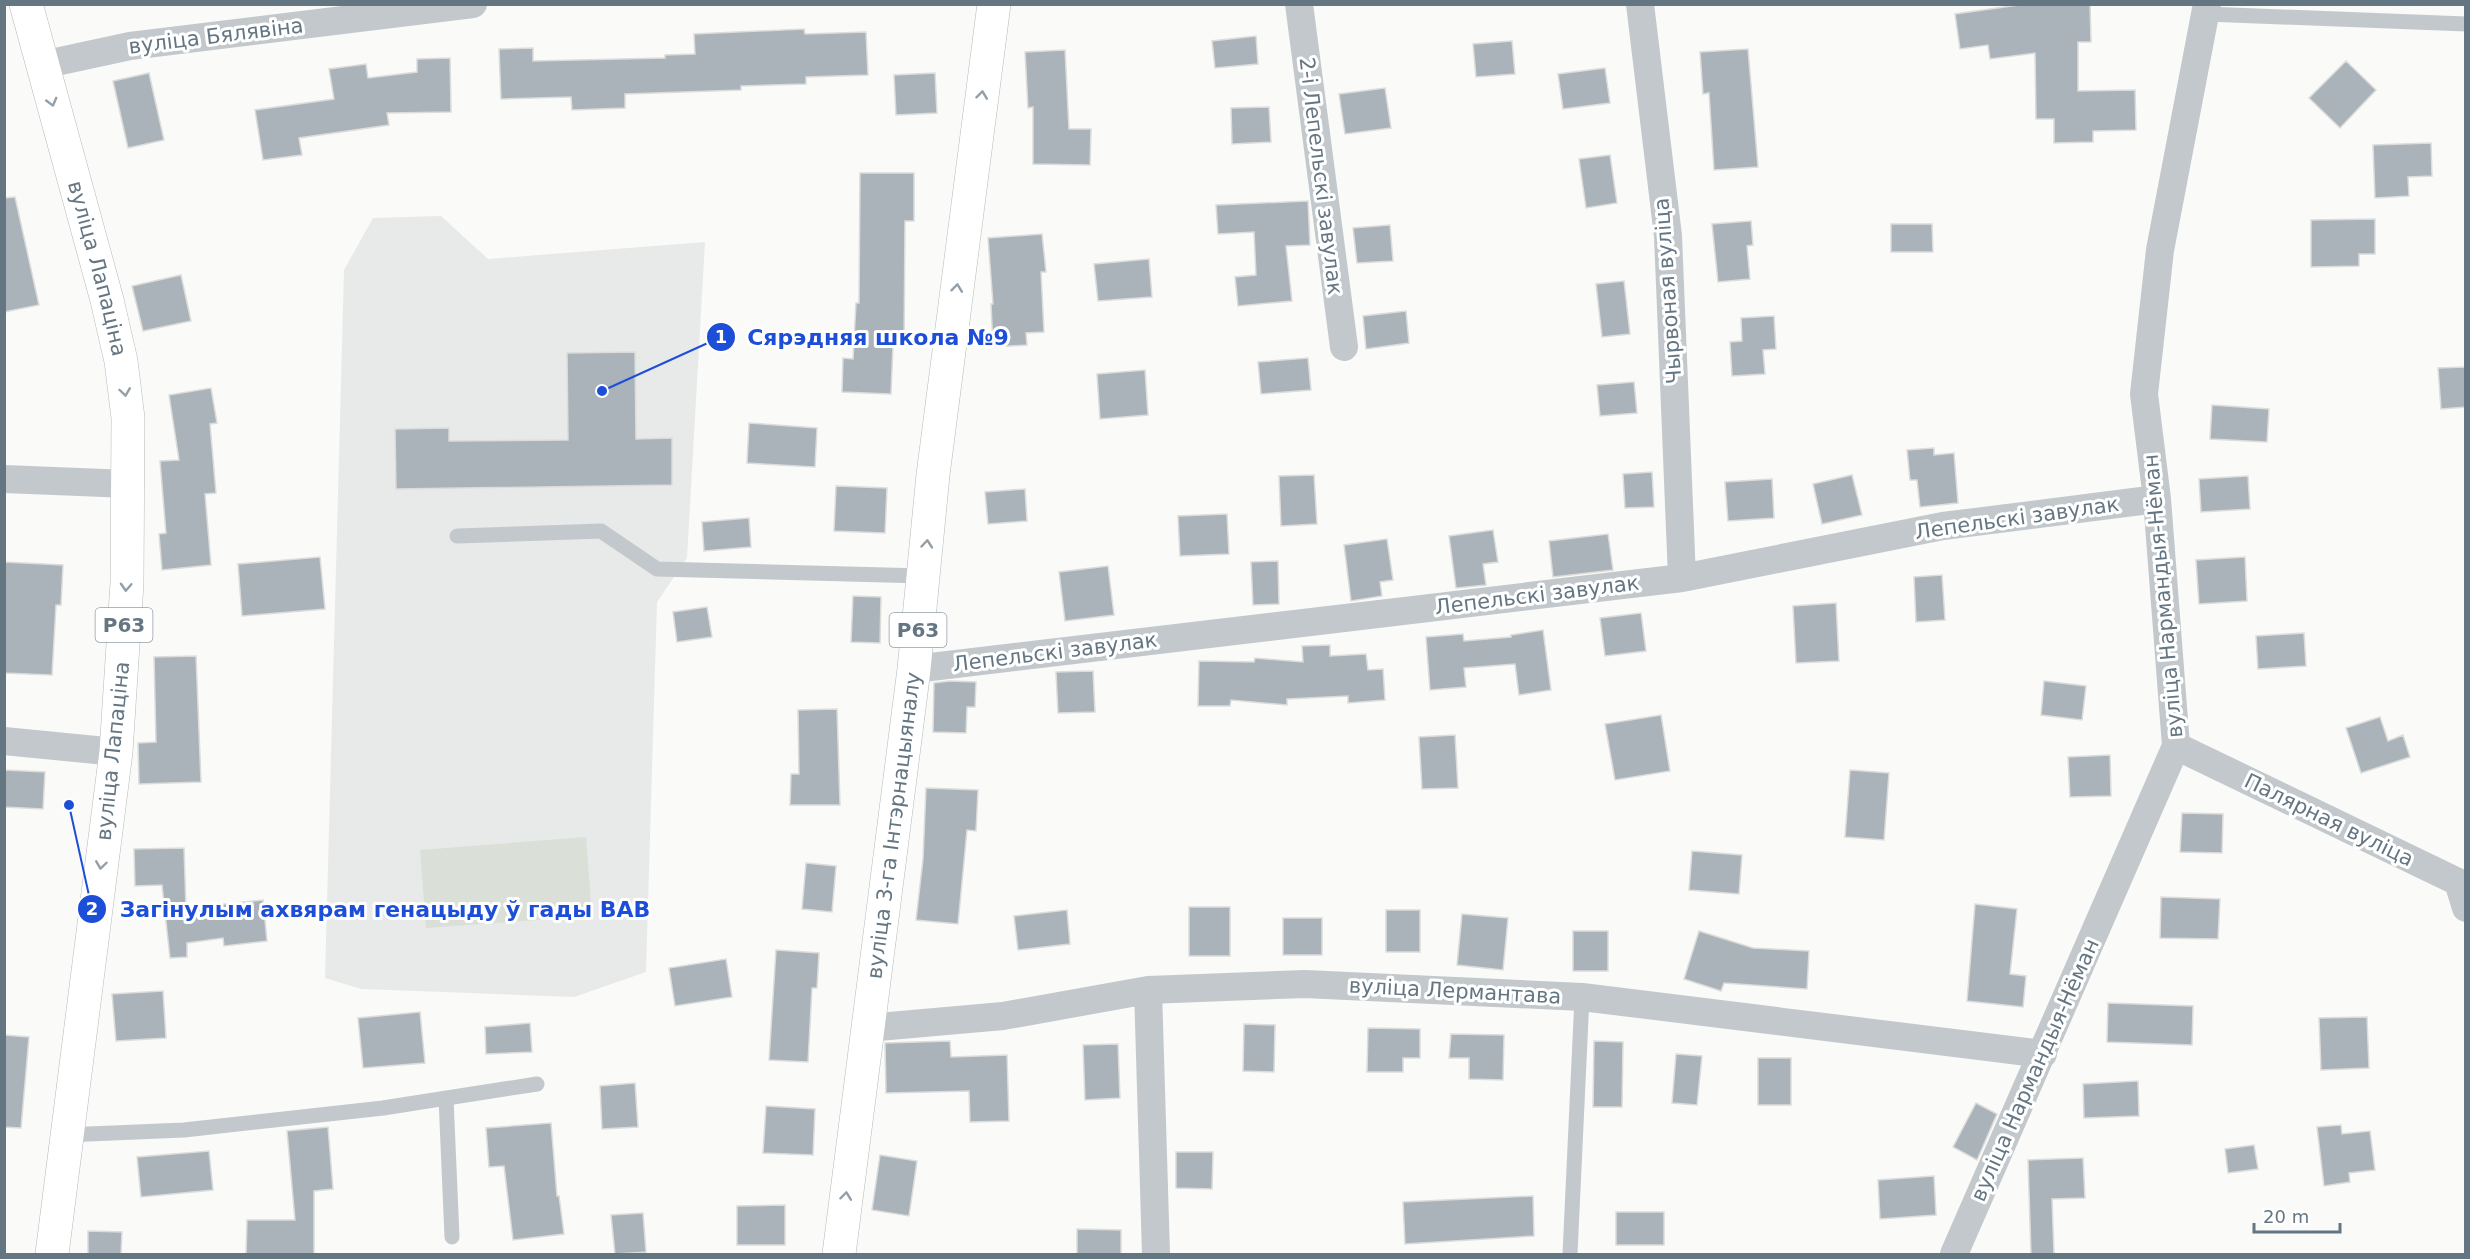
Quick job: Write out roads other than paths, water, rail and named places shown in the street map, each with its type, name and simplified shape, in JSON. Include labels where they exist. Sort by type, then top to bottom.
[{"type":"main road","name":"вуліца Лапаціна","points":[[26,4],[121,362],[128,418],[127,584],[116,752],[65,1135],[52,1254]]},
{"type":"main road","name":"вуліца 3-га Інтэрнацыяналу","points":[[838,1254],[914,669],[933,475],[994,4]]},
{"type":"street","name":"вуліца Бялявіна","points":[[42,65],[130,46],[473,4]]},
{"type":"street","name":"2-і Лепельскі завулак","points":[[1299,4],[1344,347]]},
{"type":"street","name":"Чырвоная вуліца","points":[[1640,4],[1668,236],[1683,578]]},
{"type":"street","name":"вуліца Нармандыя-Нёман","points":[[1954,1254],[2176,746],[2157,499],[2144,394],[2160,250],[2207,9]]},
{"type":"street","points":[[4,479],[129,484]]},
{"type":"street","name":"Лепельскі завулак","points":[[914,669],[1683,578],[1943,526],[2157,499]]},
{"type":"street","points":[[4,741],[116,752]]},
{"type":"street","name":"Палярная вуліца","points":[[2176,746],[2463,889]]},
{"type":"street","name":"вуліца Лермантава","points":[[867,1028],[1003,1016],[1148,990],[1305,984],[1582,997],[2043,1054]]},
{"type":"street","points":[[1148,990],[1156,1254]]},
{"type":"lane","points":[[2207,9],[2466,24]]},
{"type":"lane","points":[[457,536],[602,531],[657,569],[924,576]]},
{"type":"lane","points":[[1570,1254],[1582,997]]},
{"type":"lane","points":[[65,1135],[184,1130],[382,1108],[537,1084]]},
{"type":"lane","points":[[446,1098],[452,1237]]},
{"type":"place","name":"Сярэдняя школа №9","points":[[602,391]]},
{"type":"place","name":"Загінулым ахвярам генацыду ў гады ВАВ","points":[[69,805]]}]
